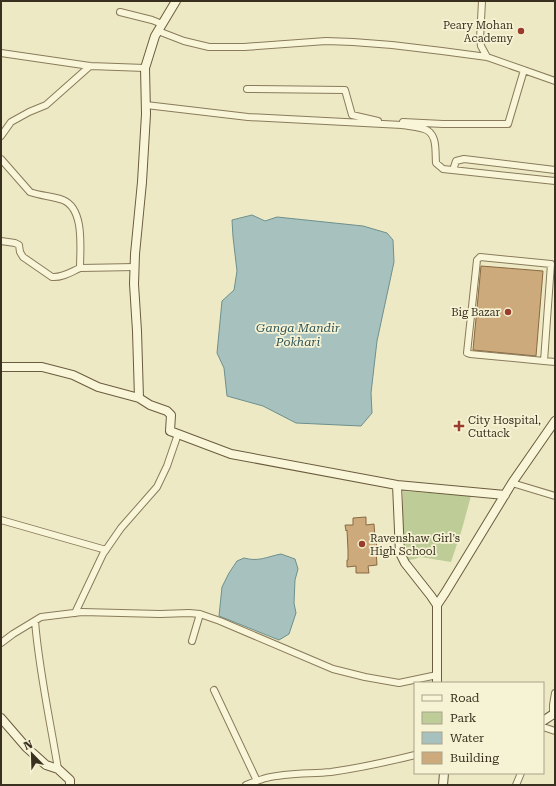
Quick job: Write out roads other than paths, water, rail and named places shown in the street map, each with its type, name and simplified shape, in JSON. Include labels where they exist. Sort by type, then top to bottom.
[{"type":"street","points":[[139,398],[134,266],[142,182],[146,105],[145,68],[155,36],[176,1]]},
{"type":"street","points":[[482,1],[480,39],[481,46],[487,57]]},
{"type":"street","points":[[120,12],[152,20],[160,28],[184,41],[209,47],[244,47],[326,41],[399,46],[487,57],[555,81]]},
{"type":"street","points":[[1,53],[90,66],[145,68]]},
{"type":"street","points":[[1,136],[11,122],[46,105],[90,66]]},
{"type":"street","points":[[247,89],[345,90],[352,115],[377,121],[443,124],[508,124],[524,70]]},
{"type":"street","points":[[146,105],[248,117],[402,125],[425,129],[431,132],[434,138],[436,163],[443,169],[555,181]]},
{"type":"street","points":[[1,159],[30,192],[64,200],[71,205],[76,212],[80,225],[80,268]]},
{"type":"street","points":[[453,170],[456,161],[464,159],[555,170]]},
{"type":"street","points":[[1,241],[19,245],[20,252],[23,257],[52,277],[56,278],[80,268],[134,266]]},
{"type":"street","points":[[544,361],[551,264],[480,257],[477,260],[467,353],[470,354],[544,361],[555,362]]},
{"type":"street","points":[[1,367],[42,367],[72,375],[98,387],[139,398],[167,411],[171,415],[170,431],[231,454],[397,485],[505,495]]},
{"type":"street","points":[[437,605],[446,593],[512,483],[555,421]]},
{"type":"street","points":[[75,613],[103,554],[121,528],[157,487],[167,466],[178,434]]},
{"type":"street","points":[[512,483],[555,496]]},
{"type":"street","points":[[1,643],[41,617],[82,612],[160,614],[189,613],[200,614],[220,621],[333,669],[399,683],[437,679],[437,605],[405,563],[400,553],[397,485]]},
{"type":"street","points":[[1,520],[106,550]]},
{"type":"street","points":[[192,641],[200,614]]},
{"type":"street","points":[[35,621],[42,676],[58,769]]},
{"type":"street","points":[[214,690],[256,781]]},
{"type":"street","points":[[544,720],[554,714],[553,705],[555,693]]},
{"type":"street","points":[[1,718],[26,747],[46,765],[58,769],[70,780],[70,785]]},
{"type":"street","points":[[544,727],[555,731]]},
{"type":"street","points":[[249,784],[282,775],[330,772],[382,763],[414,755]]},
{"type":"street","points":[[443,785],[444,774]]},
{"type":"street","points":[[516,785],[521,774]]},
{"type":"water","name":"Ganga Mandir Pokhari","points":[[252,215],[265,221],[277,217],[363,226],[387,233],[393,240],[394,262],[377,341],[371,393],[372,413],[361,426],[296,423],[263,406],[227,396],[224,368],[217,353],[222,301],[234,290],[237,271],[232,220]]},
{"type":"water","points":[[281,554],[295,559],[298,569],[295,580],[294,603],[296,613],[289,634],[279,640],[219,616],[222,587],[237,561],[244,558],[262,559]]},
{"type":"place","name":"Peary Mohan Academy","points":[[521,31]]},
{"type":"place","name":"Big Bazar","points":[[508,312]]},
{"type":"place","name":"City Hospital, Cuttack","points":[[459,426]]},
{"type":"place","name":"Ravenshaw Girl's High School","points":[[362,544]]}]
